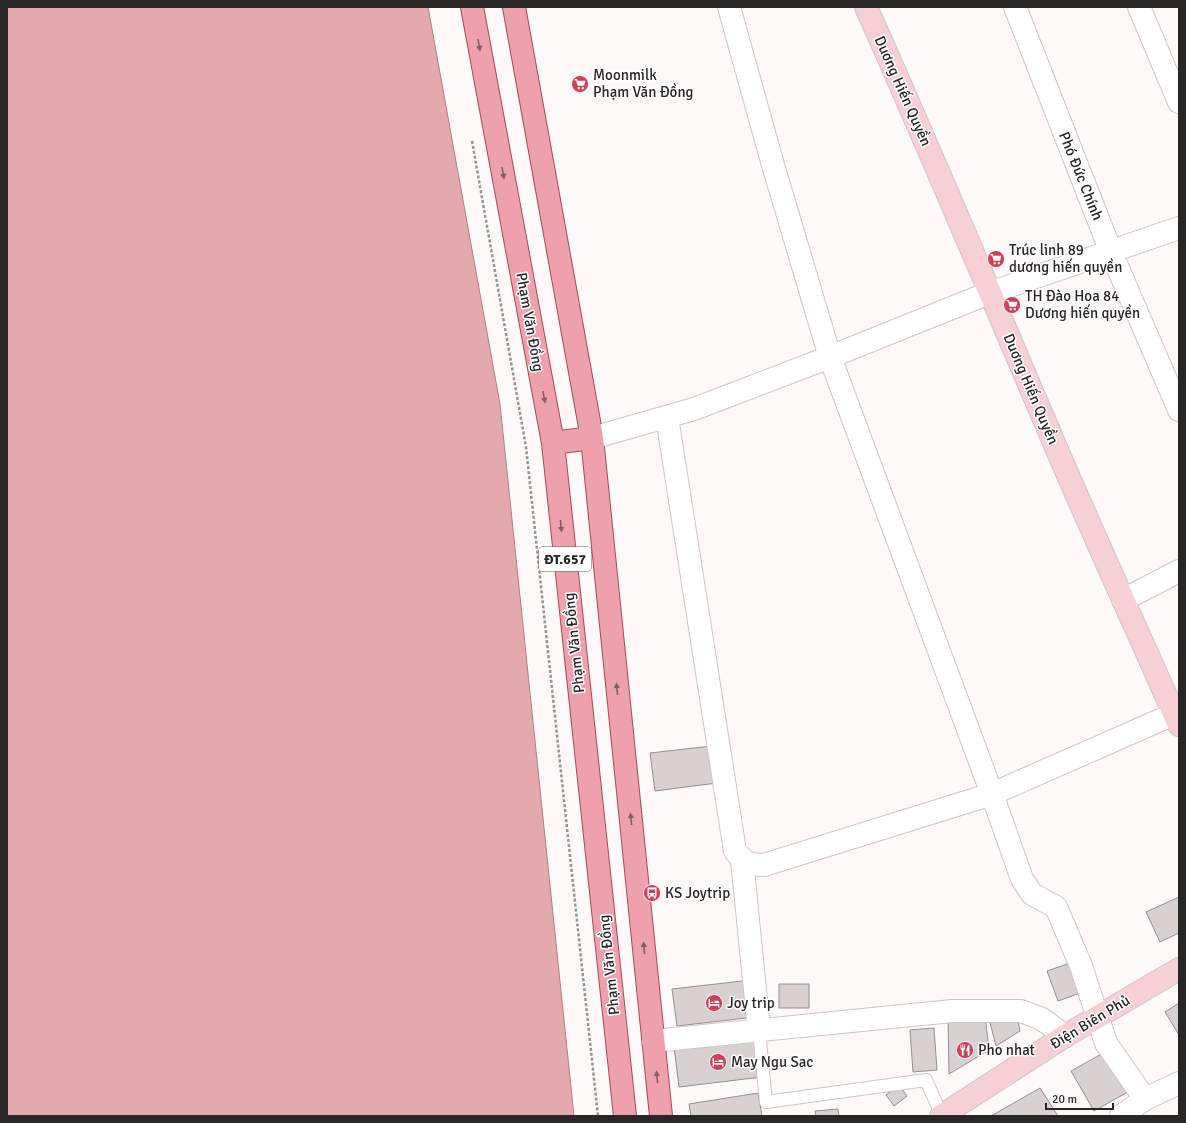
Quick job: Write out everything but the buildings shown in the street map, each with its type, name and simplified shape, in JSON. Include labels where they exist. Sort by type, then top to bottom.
[{"type":"main road","name":"Phạm Văn Đồng","points":[[472,7],[552,443],[625,1116]]},
{"type":"main road","name":"ĐT.657","points":[[514,7],[592,438],[661,1116]]},
{"type":"main road","points":[[552,443],[592,438]]},
{"type":"street","points":[[729,7],[773,165],[830,357],[1022,879],[1032,894],[1056,907],[1080,966],[1106,1043],[1145,1099]]},
{"type":"street","name":"Duơng Hiến Quyền","points":[[866,7],[933,158],[989,293],[1177,720]]},
{"type":"street","name":"Phó Đức Chính","points":[[1015,7],[1112,252],[1179,410]]},
{"type":"street","points":[[1139,7],[1179,102]]},
{"type":"street","points":[[592,438],[694,409],[830,357],[989,293],[1179,228]]},
{"type":"street","points":[[667,417],[734,851],[742,860],[751,865],[764,865],[992,794],[1177,720]]},
{"type":"street","points":[[1123,600],[1179,571]]},
{"type":"street","points":[[742,860],[759,1030]]},
{"type":"street","name":"Điện Biên Phủ","points":[[942,1116],[1066,1036],[1179,969]]},
{"type":"street","points":[[653,1041],[952,1011],[1021,1011],[1042,1019],[1066,1036]]},
{"type":"street","points":[[1121,1116],[1145,1099],[1179,1083]]},
{"type":"lane","points":[[759,1030],[766,1102],[926,1080],[942,1116]]},
{"type":"path","points":[[471,133],[526,448],[598,1116]]},
{"type":"shaded area","points":[[7,7],[428,7],[500,404],[574,1116],[7,1116]]},
{"type":"place","name":"Moonmilk Phạm Văn Đồng","points":[[580,84]]},
{"type":"place","name":"Trúc linh 89 dương hiến quyền","points":[[996,259]]},
{"type":"place","name":"TH Đào Hoa 84 Dương hiến quyền","points":[[1012,305]]},
{"type":"place","name":"KS Joytrip","points":[[652,893]]},
{"type":"place","name":"Joy trip","points":[[714,1003]]},
{"type":"place","name":"Pho nhat","points":[[965,1050]]},
{"type":"place","name":"May Ngu Sac","points":[[718,1062]]}]
